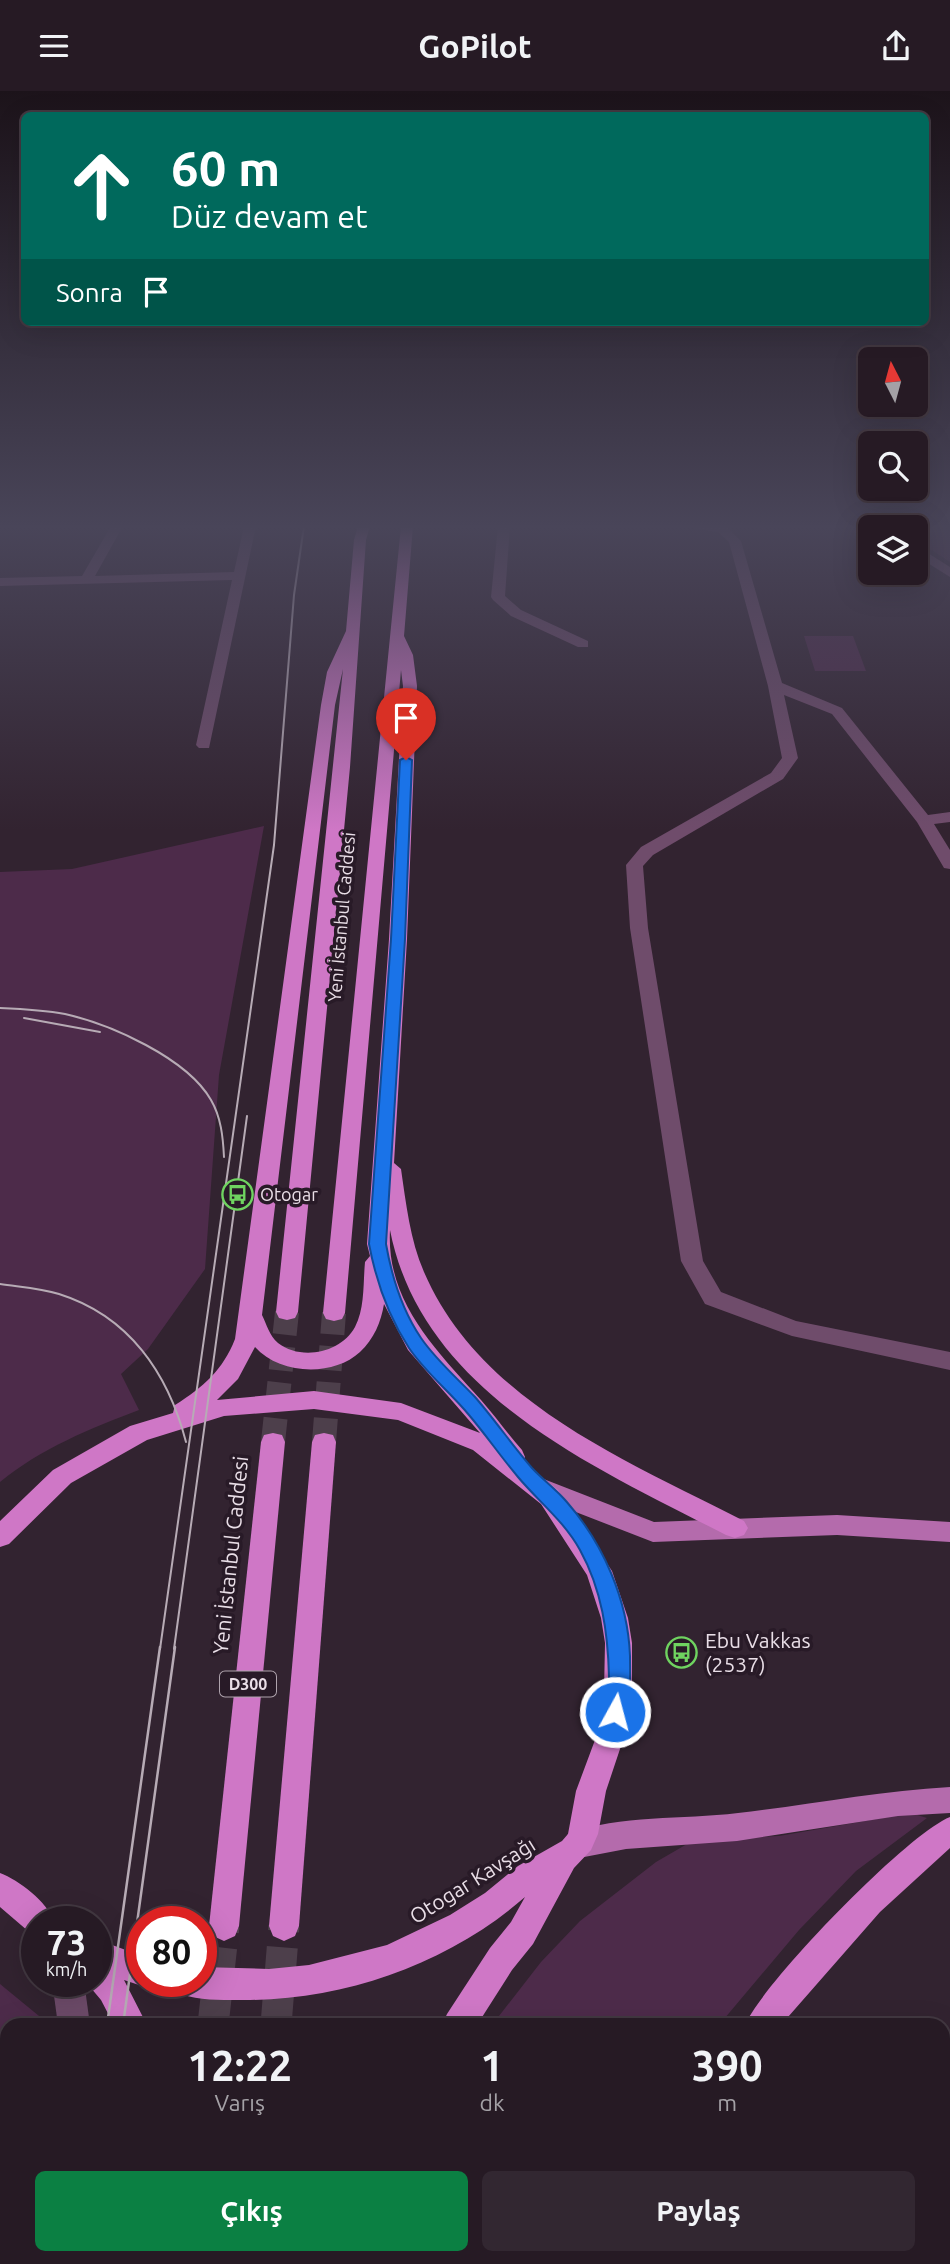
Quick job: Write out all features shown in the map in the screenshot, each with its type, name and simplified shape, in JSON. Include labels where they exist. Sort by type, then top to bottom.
[{"type":"highway","name":"Yeni İstanbul Caddesi","points":[[287,1312],[342,767],[352,627]]},
{"type":"highway","name":"Yeni İstanbul Caddesi","points":[[334,1313],[398,627]]},
{"type":"highway","points":[[5,1530],[48,1489],[79,1466],[164,1423],[209,1394],[232,1374],[247,1339],[328,705],[334,672],[351,634]]},
{"type":"highway","points":[[251,1312],[254,1329],[260,1340],[279,1356],[308,1360],[340,1354],[361,1337],[368,1324],[377,1244],[398,939],[410,686],[406,655],[397,636]]},
{"type":"highway","points":[[385,1129],[401,1233],[413,1275],[430,1306],[472,1363],[498,1389],[534,1416],[598,1455],[735,1528]]},
{"type":"highway","points":[[377,1244],[388,1290],[416,1344],[533,1481],[559,1507],[587,1545],[607,1589],[619,1636],[620,1687],[611,1738],[571,1851],[522,1933],[501,1959],[463,2018]]},
{"type":"highway","points":[[164,1423],[245,1403],[284,1399],[359,1403],[396,1410],[454,1430],[496,1453],[533,1481]]},
{"type":"highway","name":"Yeni İstanbul Caddesi","points":[[224,1926],[273,1442]]},
{"type":"highway","points":[[284,1926],[324,1442]]},
{"type":"highway","points":[[767,2018],[866,1905],[930,1845],[950,1831]]},
{"type":"highway","name":"Otogar Kavşağı","points":[[217,1986],[264,1986],[308,1982],[352,1973],[434,1942],[471,1921],[528,1877],[571,1851]]},
{"type":"highway","points":[[0,1887],[22,1906]]},
{"type":"highway","points":[[112,1989],[127,2018]]},
{"type":"main road","points":[[533,1481],[649,1531],[837,1525],[950,1532]]},
{"type":"main road","name":"Otogar Kavşağı","points":[[571,1851],[626,1835],[737,1827],[898,1803],[950,1800]]},
{"type":"street","points":[[204,745],[228,627]]},
{"type":"street","points":[[547,627],[583,644]]},
{"type":"street","points":[[759,627],[775,686],[790,758],[777,776],[647,851],[634,865],[639,927],[692,1261],[713,1298],[792,1328],[950,1361]]},
{"type":"street","points":[[775,686],[837,711],[924,820],[950,864]]},
{"type":"street","points":[[924,820],[950,817]]},
{"type":"street","points":[[70,1997],[73,2018]]},
{"type":"shaded area","points":[[804,636],[853,636],[866,671],[815,671]]},
{"type":"shaded area","points":[[264,826],[219,1075],[205,1269],[148,1349],[121,1374],[139,1410],[49,1449],[0,1482],[0,872],[72,869]]},
{"type":"shaded area","points":[[911,1813],[927,1818],[856,1871],[799,1930],[725,2018],[497,2018],[541,1962],[580,1921],[656,1862],[694,1840],[779,1836]]},
{"type":"shaded area","points":[[0,1984],[41,2018],[0,2018]]},
{"type":"tunnel","points":[[273,1442],[287,1312]]},
{"type":"tunnel","points":[[324,1442],[334,1313]]},
{"type":"tunnel","points":[[214,2018],[224,1926]]},
{"type":"tunnel","points":[[277,2018],[284,1926]]},
{"type":"tram line","points":[[160,1649],[274,845],[291,627]]},
{"type":"tram line","points":[[0,1008],[65,1014],[83,1019],[125,1035],[166,1057],[200,1085],[211,1100],[221,1127],[224,1157]]},
{"type":"tram line","points":[[24,1018],[100,1032]]},
{"type":"tram line","points":[[174,1649],[247,1116]]},
{"type":"tram line","points":[[0,1284],[59,1294],[84,1304],[125,1332],[142,1350],[156,1371],[168,1393],[186,1442]]},
{"type":"tram line","points":[[108,2018],[160,1647]]},
{"type":"tram line","points":[[124,2018],[175,1647]]},
{"type":"place","name":"Otogar","points":[[237,1194]]},
{"type":"place","name":"Ebu Vakkas (2537)","points":[[682,1652]]},
{"type":"route","points":[[406,760],[398,939],[377,1244],[382,1270],[403,1324],[430,1363],[475,1410],[526,1473],[559,1507],[587,1545],[607,1589],[619,1636],[620,1687],[615,1712]]}]
